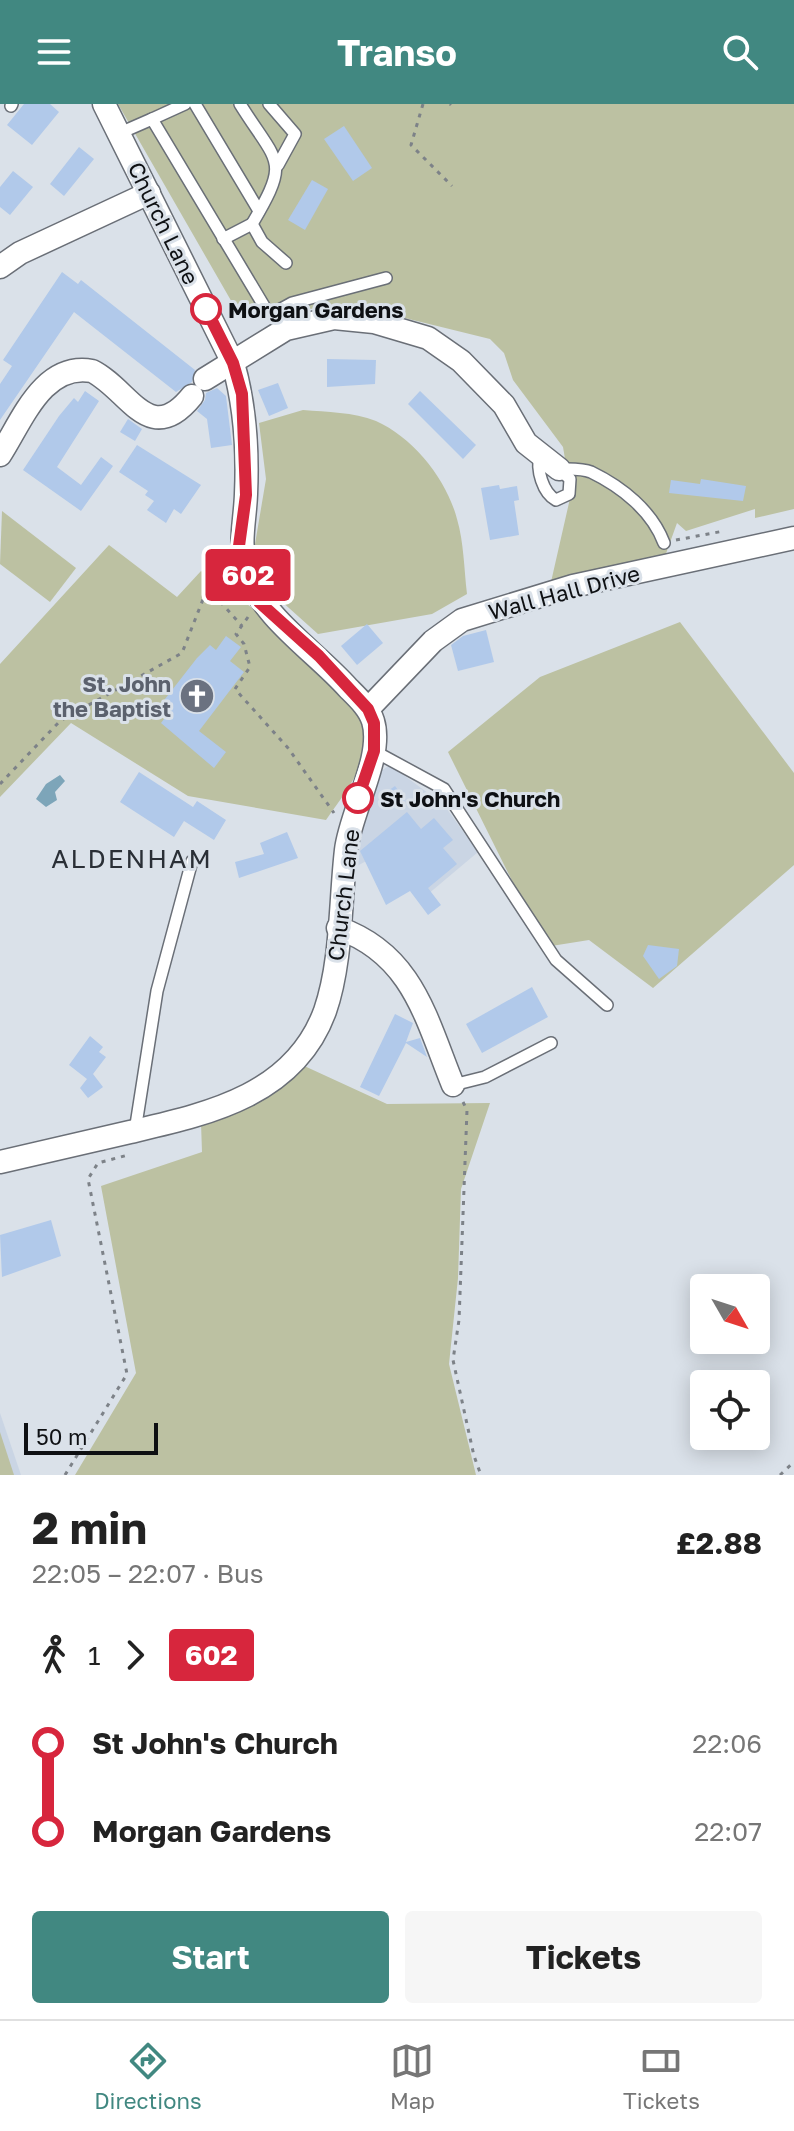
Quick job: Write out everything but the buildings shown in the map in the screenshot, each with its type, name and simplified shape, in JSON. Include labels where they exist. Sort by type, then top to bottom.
[{"type":"street","name":"Church Lane","points":[[0,1162],[137,1141],[229,1106],[282,1075],[312,1038],[333,983],[350,824],[374,751],[374,723],[368,709],[319,656],[259,602],[239,546],[246,495],[245,427],[242,394],[233,363],[104,104]]},
{"type":"street","points":[[0,267],[20,253],[149,193]]},
{"type":"street","points":[[0,455],[43,387],[62,372],[83,369],[100,375],[141,413],[158,418],[176,412],[198,388],[284,320],[334,318],[374,322],[428,338],[461,361],[504,405],[526,443],[559,469]]},
{"type":"street","name":"Wall Hall Drive","points":[[368,709],[433,641],[462,620],[573,586],[794,538]]},
{"type":"street","points":[[338,928],[361,936],[413,989],[424,1005],[453,1085]]},
{"type":"lane","points":[[120,133],[185,104]]},
{"type":"lane","points":[[195,104],[259,211]]},
{"type":"lane","points":[[240,104],[278,165]]},
{"type":"lane","points":[[223,239],[252,224],[277,181],[278,165],[295,134],[269,104]]},
{"type":"lane","points":[[152,119],[267,311],[284,320],[292,303],[386,278]]},
{"type":"lane","points":[[252,224],[262,242],[286,263]]},
{"type":"lane","points":[[540,455],[538,464],[545,490],[556,500],[569,494],[571,484],[559,469]]},
{"type":"lane","points":[[559,469],[589,471],[637,502],[657,523],[664,543]]},
{"type":"lane","points":[[239,546],[219,572],[259,602]]},
{"type":"lane","points":[[374,751],[444,789],[556,960],[607,1005]]},
{"type":"lane","points":[[137,1141],[157,991],[192,861]]},
{"type":"lane","points":[[453,1085],[485,1077],[551,1043]]},
{"type":"path","points":[[423,104],[411,145],[452,186]]},
{"type":"path","points":[[0,784],[60,721],[182,653],[207,587],[219,572]]},
{"type":"path","points":[[207,587],[242,626]]},
{"type":"path","points":[[259,602],[236,634],[244,644],[250,667],[235,689],[288,748],[329,810],[350,824]]},
{"type":"path","points":[[453,1085],[467,1110],[459,1320],[453,1360],[481,1475]]},
{"type":"path","points":[[65,1475],[127,1374],[88,1179],[98,1163],[137,1141]]},
{"type":"path","points":[[780,1475],[794,1462]]},
{"type":"shaded area","points":[[390,765],[444,805],[478,852],[421,900],[383,852],[357,866],[355,850],[381,771]]},
{"type":"shaded area","points":[[0,1413],[21,1475],[0,1475]]},
{"type":"green space","points":[[118,104],[794,104],[794,509],[755,518],[755,509],[686,531],[677,523],[663,562],[551,582],[571,494],[563,447],[513,380],[504,353],[490,339],[348,304],[241,318]]},
{"type":"green space","points":[[303,410],[349,414],[376,421],[416,449],[437,475],[452,504],[462,547],[467,594],[432,614],[318,634],[270,591],[256,569],[254,550],[266,479],[259,423]]},
{"type":"green space","points":[[2,511],[76,568],[50,602],[0,564]]},
{"type":"green space","points":[[109,545],[177,597],[201,571],[300,646],[349,694],[363,717],[367,738],[365,750],[352,782],[326,820],[188,796],[71,723],[0,797],[0,664]]},
{"type":"green space","points":[[680,622],[794,773],[794,865],[653,988],[589,940],[545,947],[448,752],[540,677]]},
{"type":"green space","points":[[300,1064],[387,1104],[490,1103],[461,1189],[458,1278],[449,1364],[476,1475],[75,1475],[136,1373],[101,1186],[202,1152],[201,1123]]},
{"type":"green space","points":[[0,1432],[14,1475],[0,1475]]},
{"type":"water","points":[[60,775],[65,781],[55,792],[57,800],[46,807],[36,799],[46,784]]},
{"type":"bus line","name":"602","points":[[206,309],[233,363],[242,394],[246,495],[239,546],[247,574],[259,602],[319,656],[368,709],[374,723],[374,751],[358,798]]},
{"type":"place","name":"Morgan Gardens","points":[[206,309]]},
{"type":"place","name":"St. John the Baptist","points":[[197,696]]},
{"type":"place","name":"St John's Church","points":[[358,798]]},
{"type":"district","name":"ALDENHAM","points":[[132,858]]}]
